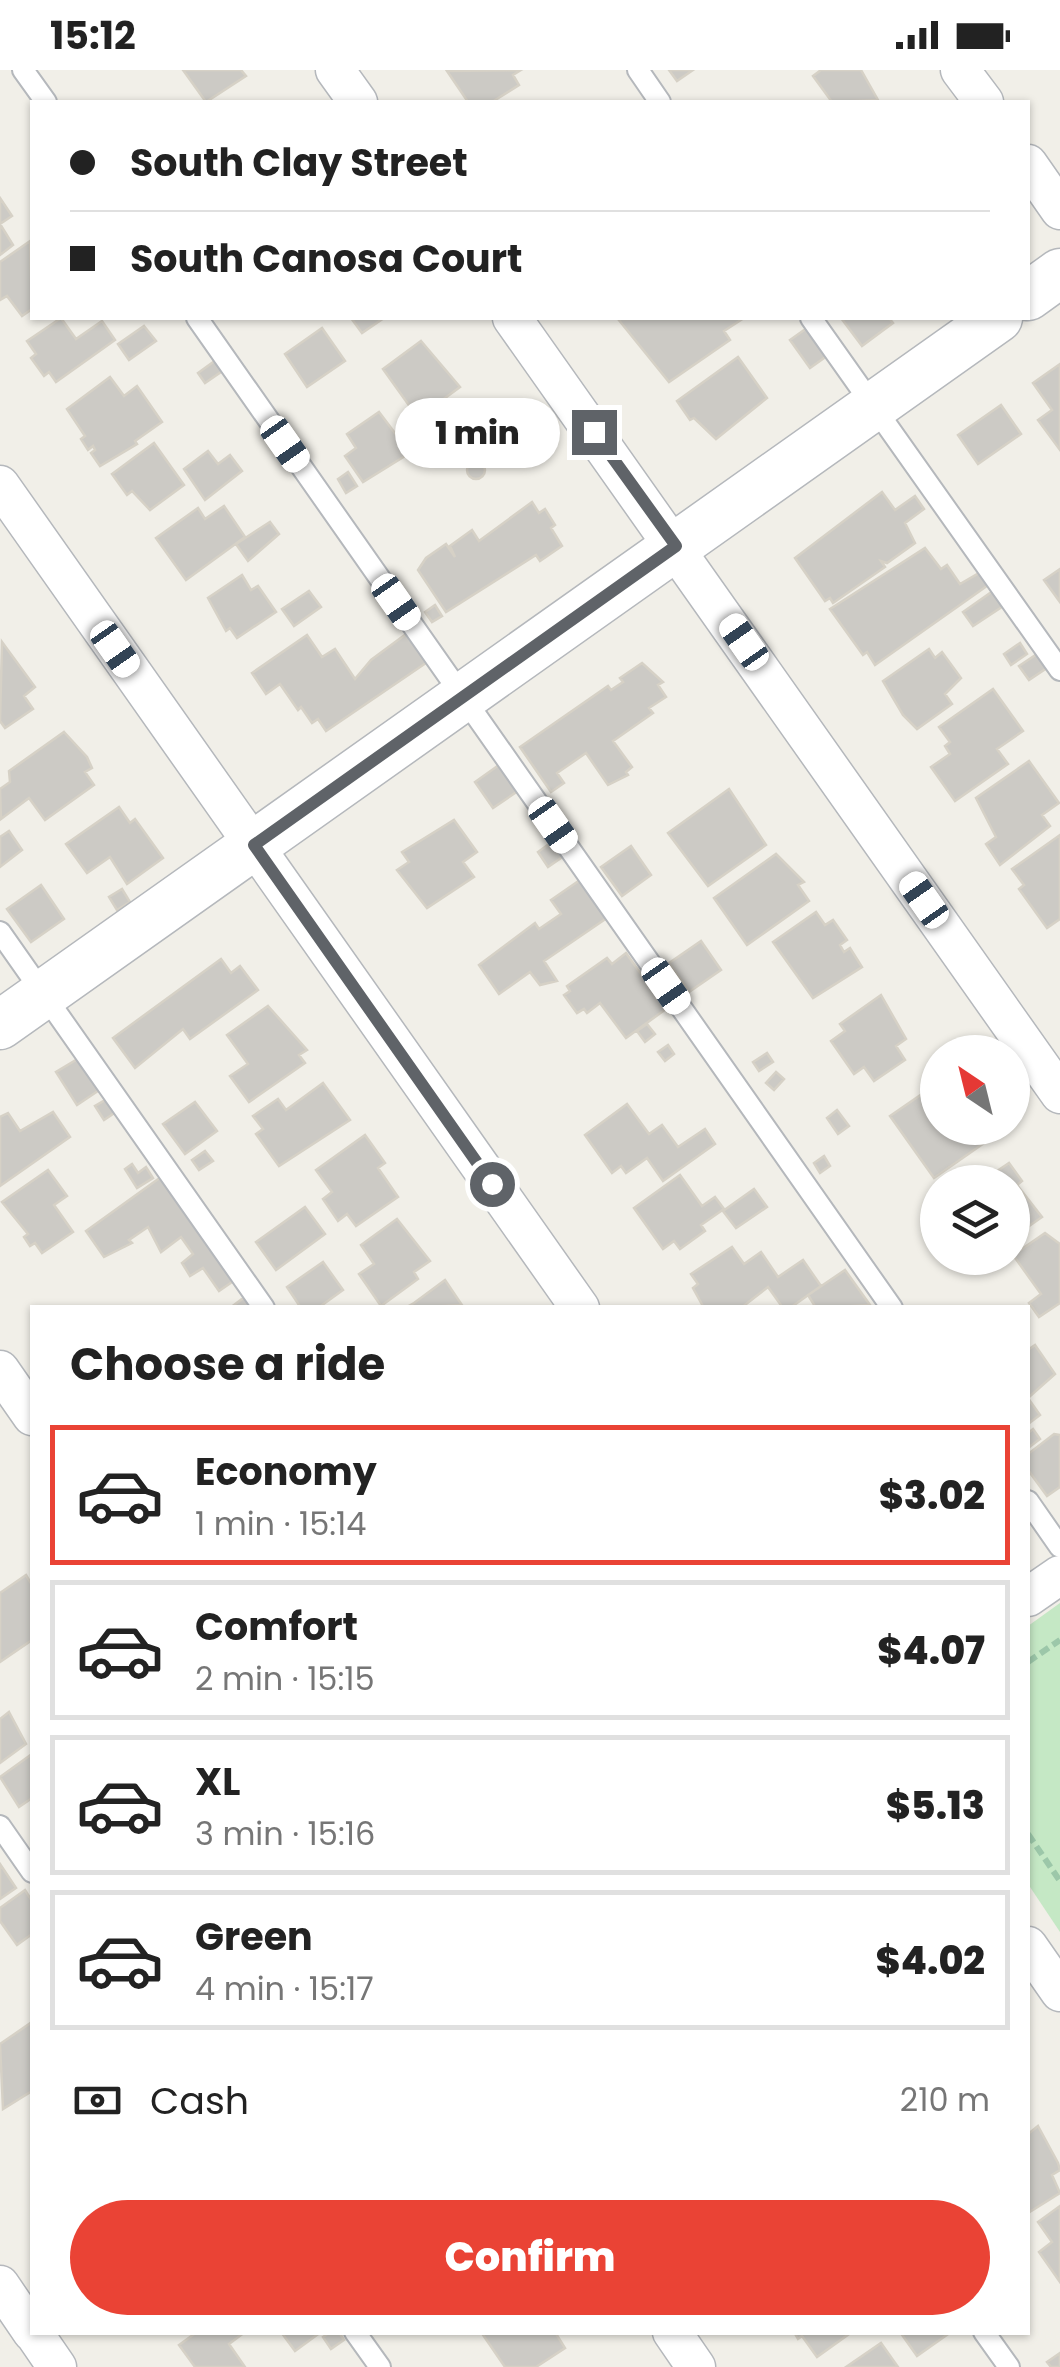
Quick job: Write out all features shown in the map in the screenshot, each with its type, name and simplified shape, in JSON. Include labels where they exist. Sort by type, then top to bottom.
[{"type":"street","points":[[335,70],[357,100]]},
{"type":"street","points":[[960,70],[982,100]]},
{"type":"street","points":[[1030,167],[1060,210]]},
{"type":"street","points":[[1030,295],[1060,273]]},
{"type":"street","points":[[513,320],[1060,1094]]},
{"type":"street","points":[[0,1024],[995,320]]},
{"type":"street","points":[[0,486],[578,1305]]},
{"type":"street","points":[[0,1370],[30,1413]]},
{"type":"street","points":[[1030,1596],[1060,1575]]},
{"type":"street","points":[[1030,1949],[1060,1992]]},
{"type":"street","points":[[35,2335],[57,2367]]},
{"type":"street","points":[[674,2335],[696,2367]]},
{"type":"lane","points":[[23,70],[45,100]]},
{"type":"lane","points":[[638,70],[659,100]]},
{"type":"lane","points":[[197,320],[890,1305]]},
{"type":"lane","points":[[812,320],[1060,670]]},
{"type":"lane","points":[[0,932],[262,1305]]},
{"type":"lane","points":[[1030,1504],[1060,1548]]},
{"type":"lane","points":[[0,1826],[30,1869]]},
{"type":"lane","points":[[358,2335],[380,2367]]},
{"type":"lane","points":[[986,2335],[1008,2367]]},
{"type":"path","points":[[1030,1661],[1060,1640]]},
{"type":"path","points":[[1030,1837],[1060,1881]]},
{"type":"green space","points":[[1060,1603],[1060,1932],[1030,1887],[1030,1625]]},
{"type":"building","points":[[183,70],[241,70],[246,76],[209,100],[205,100]]},
{"type":"building","points":[[521,70],[513,75],[519,85],[495,100],[467,100],[447,71]]},
{"type":"building","points":[[669,70],[693,70],[677,81]]},
{"type":"building","points":[[821,70],[861,70],[878,100],[831,100],[813,76]]},
{"type":"building","points":[[0,198],[12,216],[0,224]]},
{"type":"building","points":[[0,224],[13,245],[0,255]]},
{"type":"building","points":[[30,241],[30,310],[22,316],[7,296],[0,300],[0,262]]},
{"type":"building","points":[[58,320],[62,320],[76,339],[102,321],[115,340],[56,382],[49,372],[44,376],[31,358],[36,354],[27,341]]},
{"type":"building","points":[[352,320],[381,320],[362,333]]},
{"type":"building","points":[[619,320],[741,320],[724,331],[730,340],[669,382]]},
{"type":"building","points":[[842,320],[891,320],[893,323],[862,346]]},
{"type":"building","points":[[814,323],[834,351],[810,368],[790,340]]},
{"type":"building","points":[[144,326],[156,341],[129,360],[118,344]]},
{"type":"building","points":[[322,328],[345,361],[307,387],[285,354]]},
{"type":"building","points":[[421,341],[460,387],[418,418],[383,369]]},
{"type":"building","points":[[738,357],[767,398],[716,439],[694,418],[690,420],[677,401]]},
{"type":"building","points":[[216,360],[224,370],[205,383],[198,373]]},
{"type":"building","points":[[1060,364],[1060,450],[1038,420],[1052,410],[1033,383]]},
{"type":"building","points":[[110,377],[124,396],[137,386],[162,422],[135,441],[137,444],[100,466],[91,453],[95,450],[93,446],[88,450],[81,439],[85,436],[67,409]]},
{"type":"building","points":[[1001,405],[1021,434],[978,464],[958,435]]},
{"type":"building","points":[[379,412],[410,453],[363,482],[345,456],[356,448],[347,434]]},
{"type":"building","points":[[154,443],[184,485],[150,510],[132,491],[127,495],[112,474]]},
{"type":"building","points":[[208,451],[218,464],[230,455],[242,471],[205,500],[184,469]]},
{"type":"building","points":[[476,461],[485,470],[476,479],[467,470]]},
{"type":"building","points":[[348,472],[357,486],[346,493],[338,479]]},
{"type":"building","points":[[882,492],[895,510],[915,496],[924,509],[905,523],[915,543],[887,563],[881,561],[885,567],[833,603],[830,598],[825,601],[795,558]]},
{"type":"building","points":[[532,502],[539,513],[545,509],[562,546],[540,561],[536,555],[446,612],[418,570],[426,558],[446,544],[455,557],[450,546],[472,530],[479,541]]},
{"type":"building","points":[[224,506],[245,537],[186,580],[156,538],[198,508],[205,519]]},
{"type":"building","points":[[270,522],[279,534],[248,561],[236,544]]},
{"type":"building","points":[[925,548],[941,569],[947,565],[960,584],[986,569],[994,581],[875,665],[867,652],[863,655],[830,609]]},
{"type":"building","points":[[1060,569],[1060,602],[1044,580]]},
{"type":"building","points":[[242,575],[251,590],[258,586],[276,612],[237,638],[230,628],[226,631],[208,598]]},
{"type":"building","points":[[1000,586],[1011,601],[973,626],[963,612]]},
{"type":"building","points":[[309,591],[321,607],[294,626],[282,609]]},
{"type":"building","points":[[435,605],[442,616],[432,622],[425,612]]},
{"type":"building","points":[[406,634],[426,663],[326,731],[318,719],[312,723],[301,707],[298,710],[280,684],[266,694],[252,673],[307,635],[322,657],[335,649],[355,679],[371,660]]},
{"type":"building","points":[[2,642],[35,687],[24,696],[33,709],[5,728],[0,721]]},
{"type":"building","points":[[1020,643],[1027,654],[1011,665],[1004,654]]},
{"type":"building","points":[[929,649],[935,658],[942,652],[961,678],[945,694],[952,704],[917,729],[903,715],[883,681]]},
{"type":"building","points":[[1040,652],[1050,666],[1029,680],[1019,666]]},
{"type":"building","points":[[642,663],[663,682],[658,685],[666,697],[649,708],[653,713],[613,741],[632,767],[626,772],[628,775],[608,785],[586,753],[557,773],[564,783],[551,792],[520,747],[608,686],[611,690],[623,682],[620,678]]},
{"type":"building","points":[[993,689],[1023,731],[997,749],[1008,764],[955,801],[931,767],[950,754],[945,746],[950,742],[939,727]]},
{"type":"building","points":[[64,732],[87,757],[92,768],[85,772],[94,785],[45,820],[29,798],[1,819],[0,789],[10,782],[9,771]]},
{"type":"building","points":[[1029,761],[1059,803],[1042,815],[1050,826],[1000,865],[986,844],[996,837],[976,798]]},
{"type":"building","points":[[499,765],[518,791],[493,808],[475,782]]},
{"type":"building","points":[[729,789],[766,845],[708,886],[668,833]]},
{"type":"building","points":[[119,807],[130,823],[135,819],[163,858],[127,884],[110,857],[87,873],[66,844]]},
{"type":"building","points":[[454,820],[477,852],[463,862],[474,877],[427,908],[397,870],[409,862],[402,852]]},
{"type":"building","points":[[9,831],[22,850],[0,867],[0,837]]},
{"type":"building","points":[[1060,835],[1060,919],[1047,928],[1019,889],[1024,885],[1012,869]]},
{"type":"building","points":[[553,841],[564,856],[548,867],[538,852]]},
{"type":"building","points":[[631,846],[651,875],[622,896],[601,867]]},
{"type":"building","points":[[776,854],[804,882],[798,885],[809,901],[747,945],[714,898]]},
{"type":"building","points":[[580,880],[607,918],[544,961],[557,981],[540,985],[530,972],[499,994],[479,965],[535,923],[539,929],[561,914],[551,900]]},
{"type":"building","points":[[41,885],[64,919],[31,942],[7,909]]},
{"type":"building","points":[[122,889],[130,902],[117,910],[109,897]]},
{"type":"building","points":[[816,912],[825,925],[833,920],[847,940],[840,945],[844,952],[850,948],[862,967],[813,998],[773,942]]},
{"type":"building","points":[[701,941],[721,970],[689,992],[669,963]]},
{"type":"building","points":[[626,953],[666,1009],[626,1038],[600,1003],[587,1013],[584,1009],[577,1013],[564,995],[570,991],[567,986],[607,958],[612,964]]},
{"type":"building","points":[[221,959],[231,973],[240,966],[258,990],[190,1039],[183,1029],[135,1068],[113,1038]]},
{"type":"building","points":[[881,995],[906,1039],[896,1046],[905,1060],[874,1081],[864,1067],[854,1074],[831,1041],[845,1031],[840,1024]]},
{"type":"building","points":[[268,1006],[307,1050],[299,1055],[305,1063],[249,1102],[230,1076],[248,1064],[227,1035]]},
{"type":"building","points":[[647,1024],[655,1034],[645,1042],[637,1031]]},
{"type":"building","points":[[668,1045],[674,1054],[665,1061],[658,1052]]},
{"type":"building","points":[[767,1053],[773,1062],[759,1071],[753,1062]]},
{"type":"building","points":[[81,1057],[101,1089],[77,1105],[56,1072]]},
{"type":"building","points":[[776,1072],[784,1079],[774,1090],[766,1083]]},
{"type":"building","points":[[323,1083],[350,1120],[279,1166],[256,1134],[263,1129],[253,1116],[278,1099],[286,1110]]},
{"type":"building","points":[[920,1095],[920,1145],[981,1145],[953,1165],[925,1165],[890,1116]]},
{"type":"building","points":[[107,1099],[116,1112],[104,1120],[95,1106]]},
{"type":"building","points":[[195,1102],[217,1131],[185,1154],[163,1124]]},
{"type":"building","points":[[627,1104],[649,1134],[662,1125],[678,1147],[705,1129],[715,1144],[663,1181],[647,1158],[626,1173],[621,1166],[612,1173],[585,1135]]},
{"type":"building","points":[[837,1110],[849,1126],[838,1134],[827,1118]]},
{"type":"building","points":[[53,1112],[70,1137],[0,1186],[0,1117],[8,1113],[20,1131]]},
{"type":"building","points":[[365,1135],[385,1163],[378,1168],[398,1197],[356,1226],[347,1214],[338,1221],[323,1199],[332,1192],[316,1170]]},
{"type":"building","points":[[205,1151],[213,1161],[199,1170],[192,1160]]},
{"type":"building","points":[[824,1156],[830,1166],[820,1173],[814,1163]]},
{"type":"building","points":[[132,1164],[138,1173],[146,1167],[153,1178],[137,1188],[125,1169]]},
{"type":"building","points":[[48,1170],[67,1196],[54,1205],[73,1232],[42,1253],[35,1243],[30,1246],[24,1237],[28,1234],[2,1202]]},
{"type":"building","points":[[680,1175],[702,1206],[715,1197],[724,1209],[701,1225],[705,1231],[680,1249],[674,1241],[663,1249],[634,1208]]},
{"type":"building","points":[[161,1177],[235,1280],[219,1291],[203,1268],[190,1276],[182,1263],[193,1254],[181,1237],[161,1252],[148,1227],[129,1240],[132,1243],[104,1257],[86,1231]]},
{"type":"building","points":[[754,1189],[767,1207],[736,1228],[723,1211]]},
{"type":"building","points":[[1030,1202],[1042,1217],[1030,1225]]},
{"type":"building","points":[[305,1207],[325,1234],[276,1270],[256,1242]]},
{"type":"building","points":[[397,1219],[430,1261],[414,1272],[418,1279],[380,1305],[359,1274],[374,1264],[361,1245]]},
{"type":"building","points":[[1045,1233],[1060,1244],[1060,1303],[1039,1317],[1029,1303],[1041,1294],[1027,1275],[1030,1243]]},
{"type":"building","points":[[732,1247],[744,1264],[761,1252],[778,1277],[803,1260],[821,1286],[794,1305],[781,1305],[768,1287],[745,1305],[702,1305],[693,1288],[698,1284],[691,1274]]},
{"type":"building","points":[[323,1262],[343,1290],[322,1305],[299,1305],[287,1287]]},
{"type":"building","points":[[845,1270],[870,1305],[814,1305],[808,1295]]},
{"type":"building","points":[[445,1280],[462,1305],[410,1305]]},
{"type":"building","points":[[248,1298],[252,1305],[234,1305]]},
{"type":"building","points":[[1035,1345],[1055,1374],[1030,1396],[1030,1349]]},
{"type":"building","points":[[1030,1401],[1040,1415],[1030,1422]]},
{"type":"building","points":[[1033,1429],[1040,1439],[1030,1446]]},
{"type":"building","points":[[1054,1434],[1060,1435],[1060,1487],[1047,1496],[1030,1473],[1030,1452]]},
{"type":"building","points":[[26,1575],[30,1582],[30,1641],[0,1662],[0,1593]]},
{"type":"building","points":[[9,1712],[26,1744],[0,1763],[0,1719]]},
{"type":"building","points":[[30,1755],[30,1799],[19,1807],[0,1777]]},
{"type":"building","points":[[0,1864],[16,1888],[0,1899]]},
{"type":"building","points":[[25,1890],[30,1898],[30,1935],[17,1945],[0,1921],[0,1908]]},
{"type":"building","points":[[30,2023],[30,2092],[3,2109],[0,2044]]},
{"type":"building","points":[[1038,2126],[1058,2163],[1060,2170],[1052,2175],[1060,2193],[1030,2212],[1030,2132]]},
{"type":"building","points":[[1060,2206],[1060,2282],[1039,2252],[1052,2242],[1038,2222]]},
{"type":"building","points":[[193,2335],[241,2335],[229,2344],[245,2367],[195,2367],[179,2345]]},
{"type":"building","points":[[283,2335],[317,2335],[295,2351]]},
{"type":"building","points":[[341,2335],[344,2340],[331,2349],[323,2337]]},
{"type":"building","points":[[483,2335],[557,2335],[565,2348],[536,2367],[505,2367]]},
{"type":"building","points":[[796,2335],[848,2335],[817,2357],[802,2336],[798,2339]]},
{"type":"building","points":[[902,2335],[947,2335],[917,2356]]},
{"type":"building","points":[[881,2343],[898,2367],[846,2367]]},
{"type":"building","points":[[1060,2353],[1060,2367],[1051,2367],[1047,2362]]},
{"type":"route","points":[[492,1184],[254,845],[676,546],[594,432]]}]
